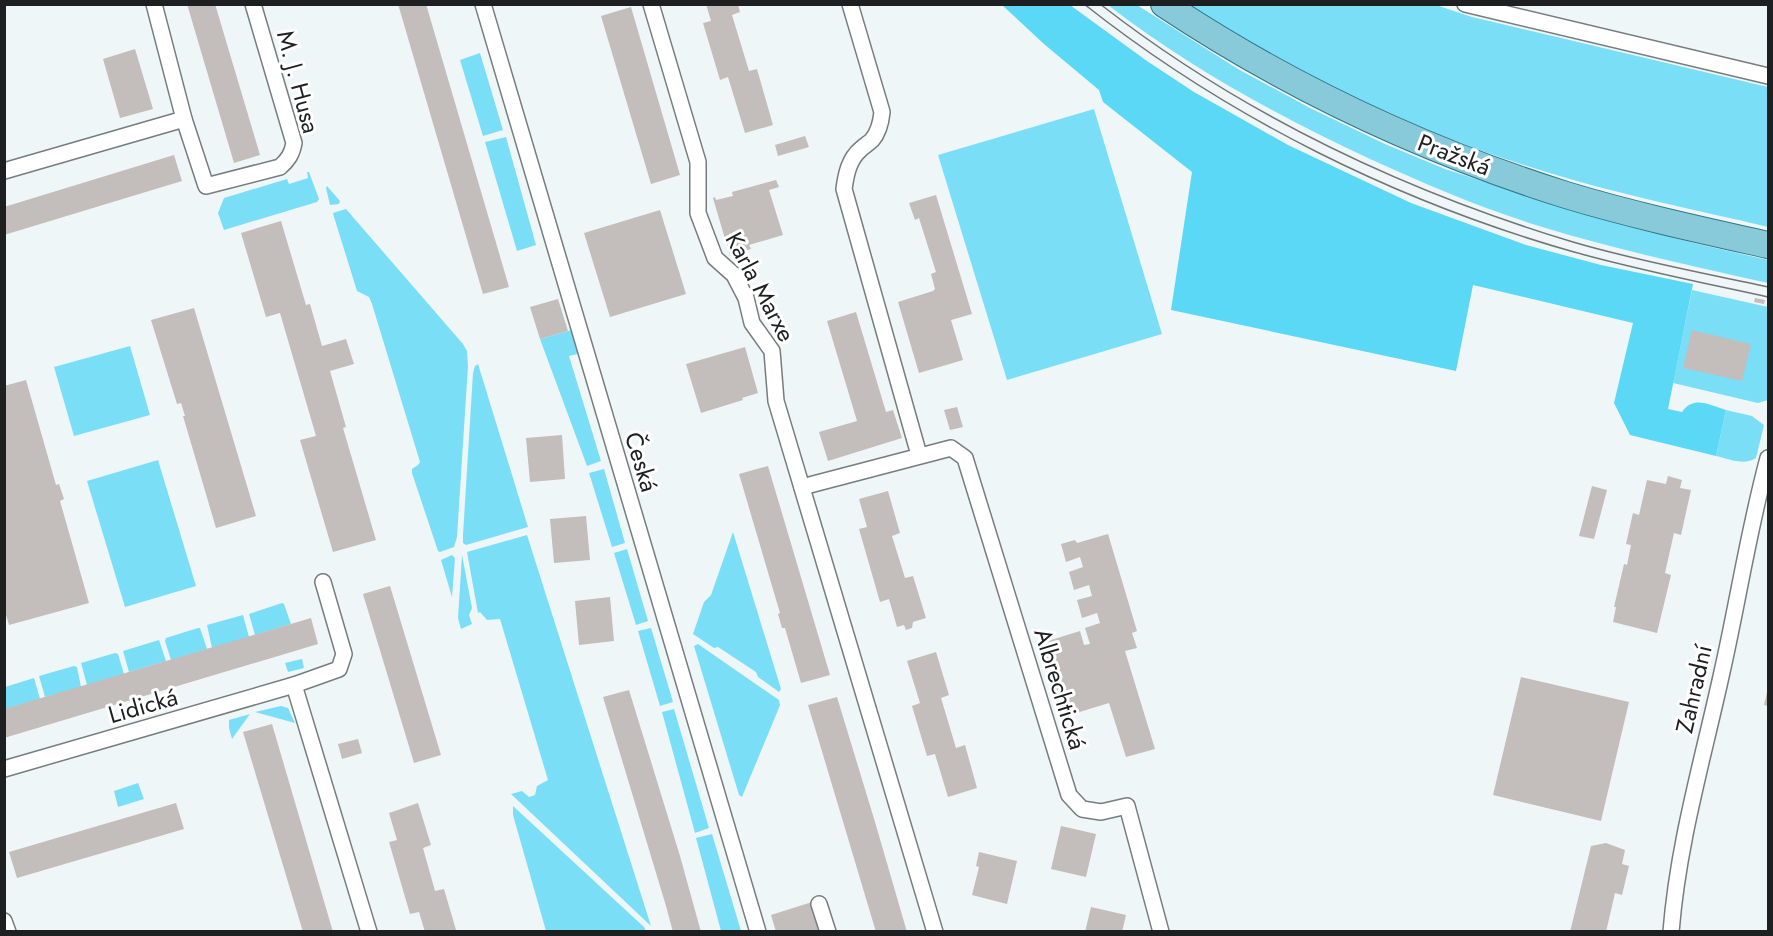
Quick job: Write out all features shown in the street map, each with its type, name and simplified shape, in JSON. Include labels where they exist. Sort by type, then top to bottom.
[{"type":"main road","name":"Pražská","points":[[1164,4],[1290,81],[1355,114],[1436,149],[1566,195],[1768,245]]},
{"type":"street","points":[[4,171],[184,119],[154,4]]},
{"type":"street","name":"M. J. Husa","points":[[184,119],[206,186],[280,167],[288,161],[294,143],[253,4]]},
{"type":"street","name":"Česká","points":[[483,4],[758,932]]},
{"type":"street","name":"Karla Marxe","points":[[651,4],[698,162],[698,213],[715,258],[734,275],[746,298],[752,323],[772,351],[776,401],[802,487]]},
{"type":"street","points":[[850,4],[882,112],[873,140],[859,150],[850,164],[844,189],[919,455]]},
{"type":"street","points":[[1465,4],[1768,76]]},
{"type":"street","name":"Albrechtická","points":[[802,487],[951,448],[965,458],[1069,795],[1082,809],[1101,812],[1125,799],[1161,932]]},
{"type":"street","name":"Zahradní","points":[[1671,932],[1678,864],[1768,458]]},
{"type":"street","points":[[802,487],[934,932]]},
{"type":"street","name":"Lidická","points":[[4,769],[294,686],[339,669],[344,654],[323,582]]},
{"type":"street","points":[[294,686],[369,932]]},
{"type":"street","points":[[819,904],[828,932]]},
{"type":"street","points":[[4,921],[8,932]]},
{"type":"shaded area","points":[[1002,5],[1070,5],[1194,92],[1288,145],[1411,203],[1526,245],[1601,265],[1693,284],[1668,409],[1682,412],[1692,404],[1702,403],[1726,410],[1716,456],[1630,435],[1614,403],[1633,323],[1473,285],[1456,371],[1171,310],[1192,172],[1103,102],[1099,90]]},
{"type":"shaded area","points":[[1108,5],[1137,5],[1238,69],[1310,108],[1385,144],[1445,169],[1581,213],[1768,260],[1768,283],[1653,257],[1539,226],[1432,186],[1336,143],[1268,108],[1202,70],[1138,28]]},
{"type":"shaded area","points":[[1189,5],[1436,5],[1472,17],[1768,87],[1768,227],[1571,179],[1450,139],[1316,78]]},
{"type":"shaded area","points":[[480,53],[503,130],[483,136],[460,60]]},
{"type":"shaded area","points":[[1094,109],[1162,334],[1007,380],[938,155]]},
{"type":"shaded area","points":[[506,137],[536,245],[517,251],[485,142]]},
{"type":"shaded area","points":[[307,172],[309,172],[319,199],[317,202],[224,230],[218,213],[224,198],[287,179],[289,184],[308,178]]},
{"type":"shaded area","points":[[327,186],[340,201],[339,204],[330,205]]},
{"type":"shaded area","points":[[346,209],[467,351],[468,366],[457,537],[454,547],[440,552],[412,473],[412,469],[420,462],[372,304],[369,297],[357,291],[334,217],[333,213]]},
{"type":"shaded area","points":[[1692,290],[1768,307],[1768,400],[1758,403],[1673,383]]},
{"type":"shaded area","points":[[572,330],[582,353],[569,356],[601,461],[587,466],[540,339]]},
{"type":"shaded area","points":[[130,346],[150,415],[74,436],[54,367]]},
{"type":"shaded area","points":[[478,364],[528,527],[466,545],[463,543],[463,535],[473,373]]},
{"type":"shaded area","points":[[1726,410],[1752,416],[1764,425],[1756,458],[1741,462],[1716,456]]},
{"type":"shaded area","points":[[158,460],[196,586],[125,607],[87,481]]},
{"type":"shaded area","points":[[604,469],[625,543],[612,547],[589,473]]},
{"type":"shaded area","points":[[733,532],[781,689],[779,692],[758,677],[756,672],[693,634],[704,602],[711,595]]},
{"type":"shaded area","points":[[527,535],[651,926],[511,794],[522,791],[529,797],[535,795],[537,786],[548,780],[500,619],[487,620],[480,612],[478,613],[467,552]]},
{"type":"shaded area","points":[[627,549],[648,621],[636,625],[614,553]]},
{"type":"shaded area","points":[[452,555],[455,558],[452,597],[441,560]]},
{"type":"shaded area","points":[[462,555],[472,608],[469,615],[472,624],[461,629],[458,618]]},
{"type":"shaded area","points":[[282,603],[291,624],[255,635],[249,614]]},
{"type":"shaded area","points":[[243,615],[249,637],[212,648],[207,625]]},
{"type":"shaded area","points":[[200,628],[207,649],[171,660],[166,638]]},
{"type":"shaded area","points":[[651,628],[673,702],[660,706],[638,631]]},
{"type":"shaded area","points":[[159,640],[166,661],[129,672],[123,651]]},
{"type":"shaded area","points":[[698,644],[779,700],[780,705],[742,797],[739,795],[694,646]]},
{"type":"shaded area","points":[[118,654],[124,674],[87,685],[81,663]]},
{"type":"shaded area","points":[[302,659],[304,668],[288,672],[285,663]]},
{"type":"shaded area","points":[[77,667],[81,687],[45,697],[39,676]]},
{"type":"shaded area","points":[[34,678],[40,699],[5,709],[5,687]]},
{"type":"shaded area","points":[[281,706],[288,708],[295,723],[255,712]]},
{"type":"shaded area","points":[[674,709],[709,828],[695,833],[662,712]]},
{"type":"shaded area","points":[[250,714],[232,739],[229,720]]},
{"type":"shaded area","points":[[138,783],[144,799],[118,807],[114,791]]},
{"type":"shaded area","points":[[513,806],[646,931],[546,931],[513,815]]},
{"type":"shaded area","points":[[712,834],[741,931],[721,931],[696,838]]},
{"type":"building","points":[[187,4],[215,4],[260,155],[234,163]]},
{"type":"building","points":[[398,4],[426,4],[509,287],[483,294]]},
{"type":"building","points":[[706,4],[738,4],[740,12],[732,15],[749,71],[757,69],[773,125],[745,133],[728,77],[720,80],[703,23],[711,21]]},
{"type":"building","points":[[631,7],[680,175],[651,184],[601,16]]},
{"type":"building","points":[[135,49],[153,109],[120,118],[103,59]]},
{"type":"building","points":[[805,136],[809,147],[778,156],[775,145]]},
{"type":"building","points":[[174,155],[182,181],[4,235],[4,207]]},
{"type":"building","points":[[776,180],[779,187],[769,190],[783,235],[749,245],[751,249],[730,256],[713,198],[715,197],[716,200],[733,196],[732,192]]},
{"type":"building","points":[[936,195],[972,314],[951,320],[963,360],[919,373],[898,302],[935,289],[931,274],[936,272],[919,218],[915,220],[909,203]]},
{"type":"building","points":[[660,210],[686,294],[610,317],[584,233]]},
{"type":"building","points":[[281,221],[306,305],[310,304],[322,346],[346,339],[354,364],[330,371],[346,427],[343,428],[376,540],[333,552],[300,440],[316,436],[280,313],[266,317],[241,233]]},
{"type":"building","points":[[1755,298],[1765,300],[1764,304],[1754,302]]},
{"type":"building","points":[[558,299],[568,331],[540,339],[530,307]]},
{"type":"building","points":[[194,308],[256,516],[216,528],[181,403],[177,404],[151,320]]},
{"type":"building","points":[[856,312],[886,412],[893,410],[902,438],[828,461],[819,432],[857,421],[827,321]]},
{"type":"building","points":[[1692,330],[1751,344],[1742,381],[1683,368]]},
{"type":"building","points":[[745,347],[758,393],[701,413],[686,364]]},
{"type":"building","points":[[26,380],[56,485],[59,484],[64,499],[60,501],[89,603],[9,625],[4,608],[4,386]]},
{"type":"building","points":[[957,407],[963,427],[950,430],[944,410]]},
{"type":"building","points":[[562,435],[565,479],[530,482],[526,438]]},
{"type":"building","points":[[768,466],[830,675],[801,683],[785,628],[782,628],[778,614],[780,613],[739,474]]},
{"type":"building","points":[[1668,476],[1682,480],[1680,488],[1691,490],[1681,535],[1674,533],[1665,573],[1671,575],[1657,633],[1613,622],[1616,607],[1614,607],[1624,564],[1627,565],[1631,545],[1626,544],[1633,513],[1639,515],[1647,480],[1666,484]]},
{"type":"building","points":[[1592,486],[1607,490],[1594,539],[1579,536]]},
{"type":"building","points":[[888,491],[900,533],[892,536],[905,578],[913,576],[926,618],[913,622],[912,628],[906,630],[904,625],[897,627],[889,599],[880,602],[859,529],[867,527],[859,499]]},
{"type":"building","points":[[586,516],[590,560],[554,563],[550,519]]},
{"type":"building","points":[[1108,534],[1137,631],[1132,633],[1137,648],[1125,651],[1155,749],[1126,757],[1109,703],[1060,718],[1038,644],[1080,631],[1084,645],[1090,644],[1085,628],[1100,623],[1097,613],[1082,618],[1077,600],[1092,596],[1089,585],[1074,590],[1069,572],[1083,567],[1080,557],[1066,562],[1061,544],[1075,540],[1077,543]]},
{"type":"building","points":[[390,586],[441,755],[414,763],[363,594]]},
{"type":"building","points":[[610,597],[614,641],[579,645],[575,601]]},
{"type":"building","points":[[311,618],[318,644],[4,738],[4,709]]},
{"type":"building","points":[[936,652],[949,695],[941,698],[956,748],[965,745],[977,788],[948,797],[935,754],[927,756],[912,706],[920,703],[907,661]]},
{"type":"building","points":[[1521,677],[1629,702],[1601,821],[1493,795]]},
{"type":"building","points":[[1768,688],[1768,706],[1764,705]]},
{"type":"building","points":[[629,690],[701,932],[673,932],[603,697]]},
{"type":"building","points":[[837,697],[907,932],[876,932],[808,705]]},
{"type":"building","points":[[272,724],[333,932],[303,932],[243,732]]},
{"type":"building","points":[[358,739],[362,753],[342,759],[338,744]]},
{"type":"building","points":[[176,803],[184,829],[17,878],[9,852]]},
{"type":"building","points":[[418,803],[431,845],[423,848],[435,891],[444,889],[456,930],[453,932],[425,932],[419,912],[410,914],[389,842],[397,840],[389,813]]},
{"type":"building","points":[[1061,826],[1096,834],[1086,877],[1051,869]]},
{"type":"building","points":[[1606,843],[1625,850],[1622,864],[1629,866],[1622,895],[1615,893],[1606,932],[1570,932],[1591,846]]},
{"type":"building","points":[[979,852],[1017,861],[1007,904],[972,895],[979,867],[976,866]]},
{"type":"building","points":[[812,902],[821,932],[776,932],[771,915]]},
{"type":"building","points":[[1091,907],[1126,915],[1122,932],[1085,932]]},
{"type":"tram line","points":[[1084,4],[1197,84],[1317,152],[1380,182],[1508,232],[1574,252],[1768,297]]},
{"type":"tram line","points":[[1100,4],[1209,80],[1267,114],[1326,145],[1447,199],[1510,222],[1597,249],[1768,287]]}]
